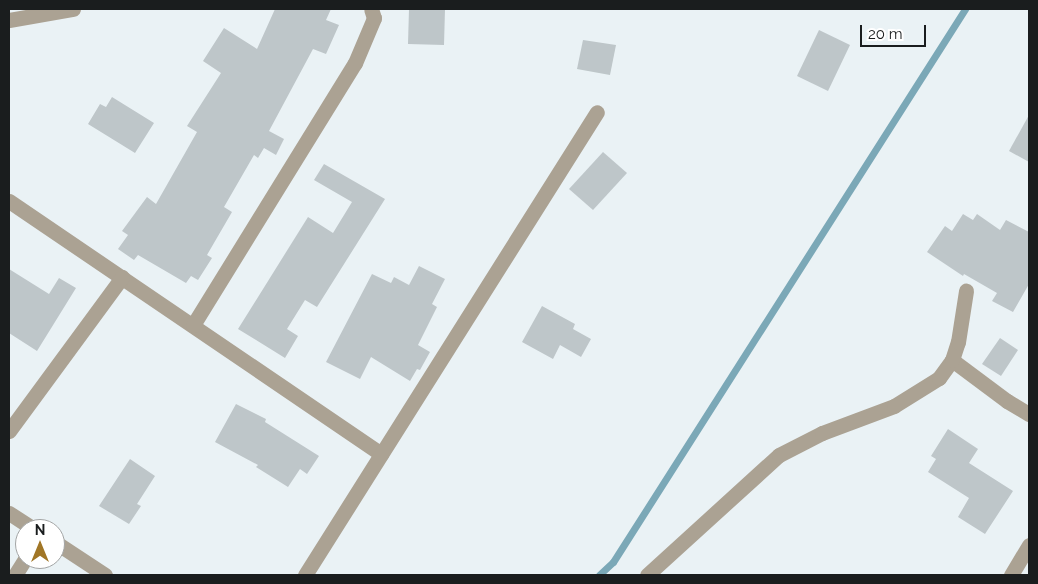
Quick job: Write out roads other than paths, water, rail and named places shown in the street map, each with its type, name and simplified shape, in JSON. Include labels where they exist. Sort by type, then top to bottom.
[{"type":"street","points":[[9,20],[74,9]]},
{"type":"street","points":[[193,325],[355,63],[374,18],[371,9]]},
{"type":"street","points":[[305,575],[596,112]]},
{"type":"street","points":[[9,201],[381,454]]},
{"type":"street","points":[[9,430],[122,277]]},
{"type":"street","points":[[647,575],[779,455],[822,433],[894,406],[931,385],[946,370],[952,360],[958,342],[966,291]]},
{"type":"street","points":[[952,360],[1007,401],[1029,414]]},
{"type":"street","points":[[1011,575],[1029,545]]},
{"type":"street","points":[[65,549],[105,575]]},
{"type":"waterway","points":[[599,575],[613,562],[965,9]]}]
